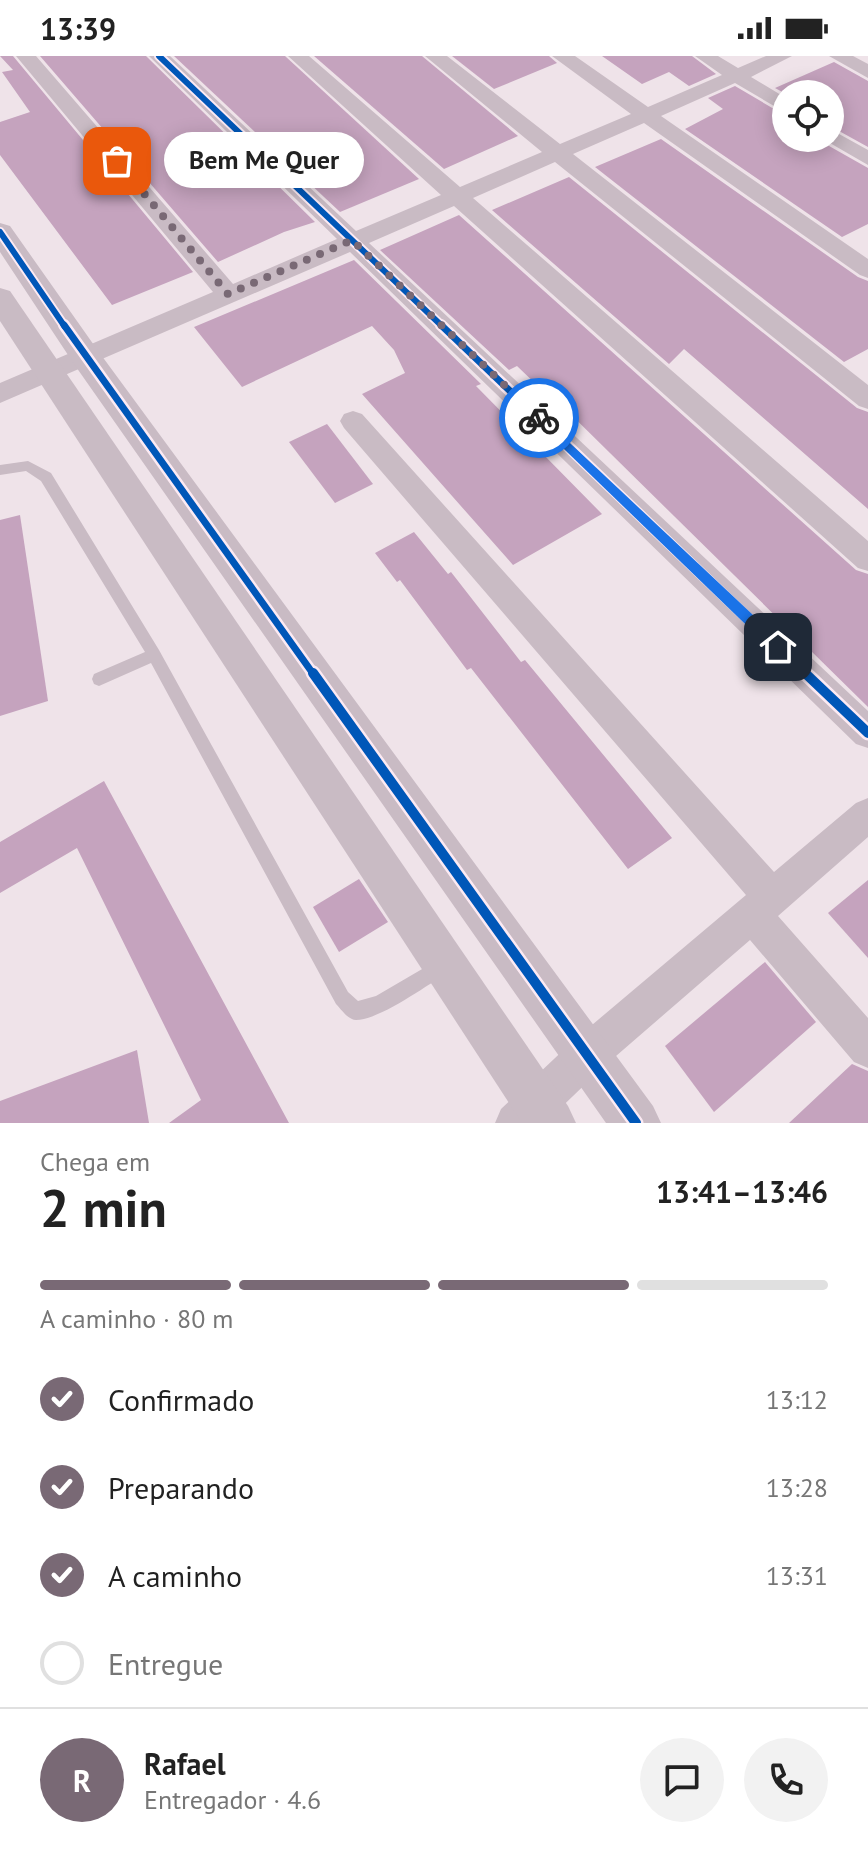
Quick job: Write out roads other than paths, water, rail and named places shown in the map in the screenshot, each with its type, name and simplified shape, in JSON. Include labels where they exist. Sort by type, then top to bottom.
[{"type":"street","points":[[26,56],[228,294]]},
{"type":"street","points":[[159,56],[868,733]]},
{"type":"street","points":[[298,56],[868,559]]},
{"type":"street","points":[[435,56],[868,399]]},
{"type":"street","points":[[562,56],[868,270]]},
{"type":"street","points":[[705,56],[772,98]]},
{"type":"street","points":[[0,394],[782,56]]},
{"type":"street","points":[[839,56],[868,72]]},
{"type":"street","points":[[844,144],[868,159]]},
{"type":"street","points":[[0,232],[85,356],[636,1123]]},
{"type":"street","points":[[0,298],[446,965],[534,1117],[587,1055],[868,815]]},
{"type":"street","points":[[353,421],[762,905],[868,1048]]},
{"type":"lane","points":[[0,470],[28,466],[46,477],[154,655],[342,998],[355,1011],[380,1004],[446,965]]},
{"type":"lane","points":[[99,679],[154,655]]},
{"type":"place","name":"Bem Me Quer","points":[[117,161]]}]
